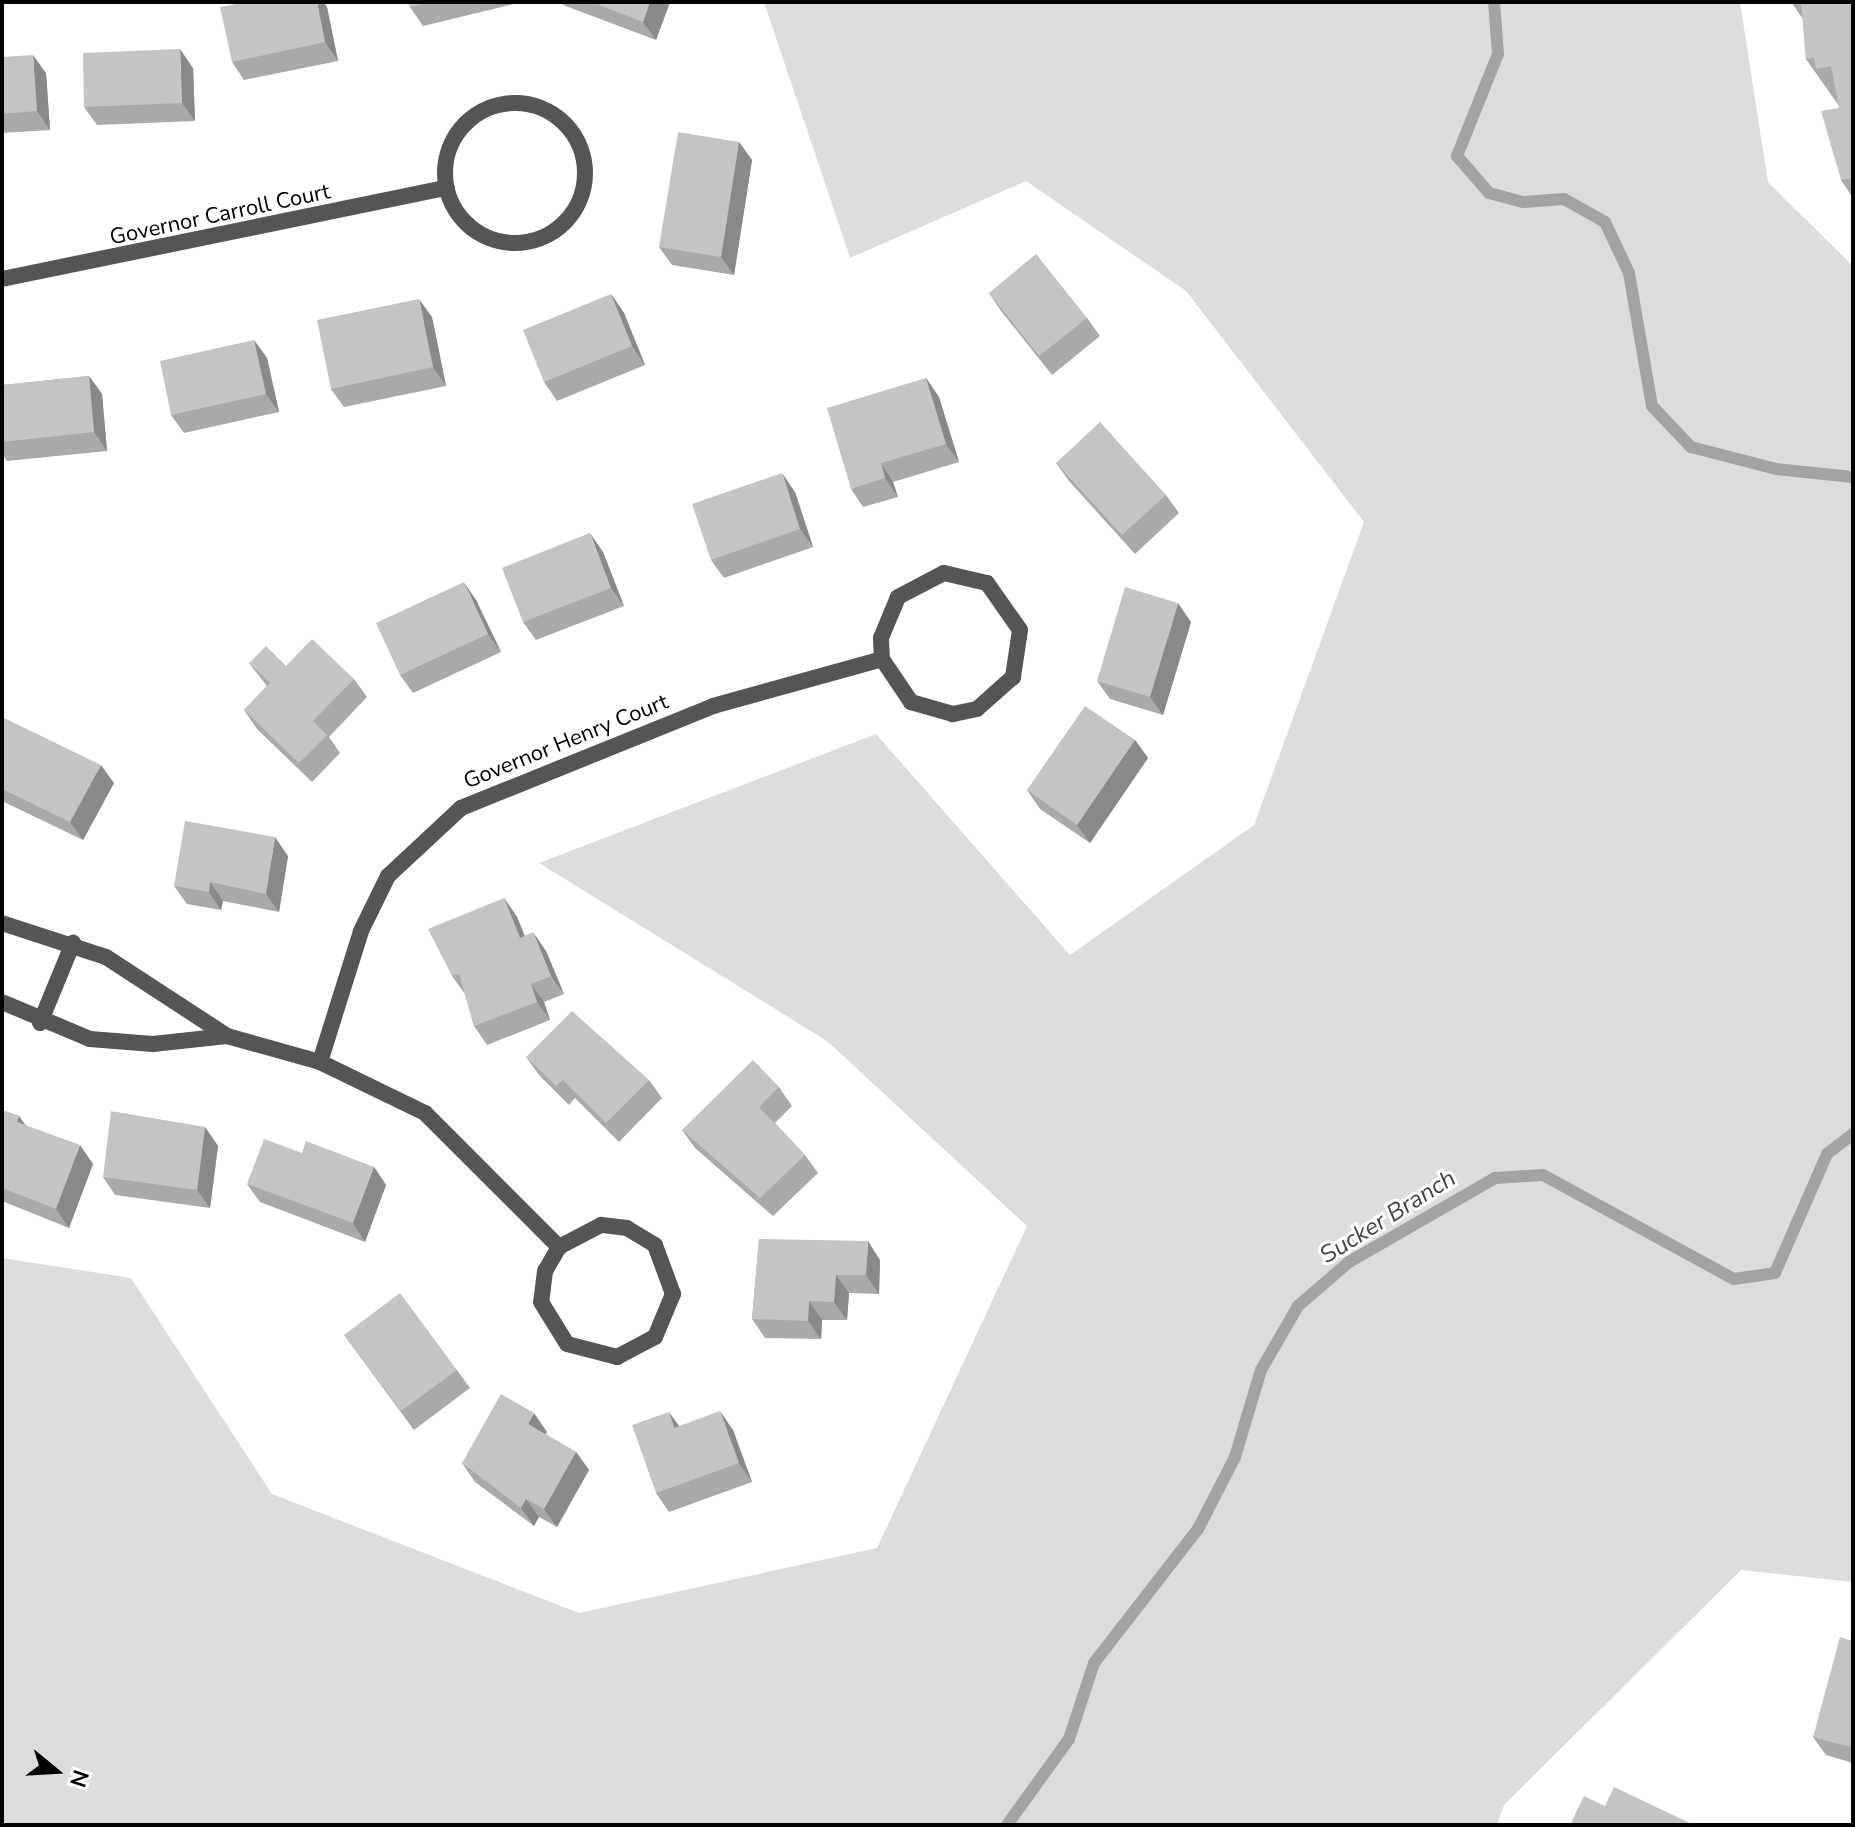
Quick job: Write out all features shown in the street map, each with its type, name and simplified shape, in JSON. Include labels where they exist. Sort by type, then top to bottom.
[{"type":"street","points":[[508,103],[551,112],[584,159],[577,206],[542,238],[507,242],[475,231],[447,188],[445,167],[463,126],[508,103]]},
{"type":"street","name":"Governor Carroll Court","points":[[2,279],[447,188]]},
{"type":"street","points":[[944,573],[987,583],[1020,630],[1013,677],[977,709],[953,714],[911,702],[882,659],[881,638],[898,597],[944,573]]},
{"type":"street","name":"Governor Henry Court","points":[[320,1062],[361,931],[388,876],[461,808],[713,706],[882,659]]},
{"type":"street","points":[[2,923],[73,943],[124,966],[227,1036],[320,1062],[425,1113],[559,1247]]},
{"type":"street","points":[[40,1023],[73,943]]},
{"type":"street","points":[[2,1002],[40,1023],[90,1039],[153,1044],[227,1036]]},
{"type":"street","points":[[601,1225],[627,1228],[655,1245],[673,1294],[655,1337],[617,1357],[567,1344],[541,1302],[545,1271],[559,1247],[601,1225]]},
{"type":"shaded area","points":[[764,2],[1740,2],[1768,182],[1853,266],[1853,1582],[1741,1570],[1504,1805],[1497,1825],[2,1825],[2,1258],[131,1278],[272,1494],[579,1613],[877,1548],[1027,1226],[827,1041],[539,863],[876,734],[1070,955],[1254,825],[1364,522],[1186,291],[1026,181],[850,258]]},
{"type":"building","points":[[247,2],[317,2],[325,42],[232,62],[220,7]]},
{"type":"building","points":[[408,2],[432,2],[410,7]]},
{"type":"building","points":[[591,2],[650,2],[643,22]]},
{"type":"building","points":[[1801,2],[1853,2],[1853,178],[1841,180],[1821,111],[1839,108],[1831,66],[1816,69],[1814,58],[1806,59]]},
{"type":"building","points":[[180,49],[182,103],[84,107],[83,53]]},
{"type":"building","points":[[33,55],[37,111],[2,114],[2,57]]},
{"type":"building","points":[[678,132],[739,142],[721,257],[659,247]]},
{"type":"building","points":[[1036,254],[1087,318],[1039,356],[989,293]]},
{"type":"building","points":[[611,294],[632,346],[544,382],[523,330]]},
{"type":"building","points":[[419,299],[433,367],[331,389],[317,320]]},
{"type":"building","points":[[254,340],[266,394],[171,415],[160,361]]},
{"type":"building","points":[[89,376],[94,432],[2,442],[2,385]]},
{"type":"building","points":[[926,378],[946,444],[881,463],[885,478],[851,489],[827,408]]},
{"type":"building","points":[[1100,422],[1166,495],[1122,535],[1056,463]]},
{"type":"building","points":[[782,473],[800,529],[711,560],[692,504]]},
{"type":"building","points":[[590,533],[611,588],[523,622],[502,568]]},
{"type":"building","points":[[464,582],[488,634],[400,675],[376,623]]},
{"type":"building","points":[[1125,587],[1178,603],[1150,697],[1097,681]]},
{"type":"building","points":[[312,639],[354,679],[313,721],[327,735],[299,763],[244,710],[270,683],[249,663],[266,646],[286,666]]},
{"type":"building","points":[[1085,706],[1135,740],[1077,825],[1027,790]]},
{"type":"building","points":[[4,718],[101,765],[70,822],[2,789]]},
{"type":"building","points":[[185,821],[275,837],[266,894],[210,882],[209,892],[174,886]]},
{"type":"building","points":[[504,898],[520,938],[533,932],[551,976],[531,984],[537,1002],[474,1026],[459,974],[452,976],[428,929]]},
{"type":"building","points":[[572,1011],[649,1080],[606,1123],[563,1080],[556,1086],[526,1057]]},
{"type":"building","points":[[753,1060],[779,1087],[759,1107],[805,1155],[760,1198],[682,1130]]},
{"type":"building","points":[[2,1110],[19,1116],[17,1122],[80,1145],[56,1209],[2,1188]]},
{"type":"building","points":[[111,1111],[205,1127],[197,1190],[103,1177]]},
{"type":"building","points":[[264,1139],[302,1153],[306,1141],[374,1167],[353,1223],[247,1184]]},
{"type":"building","points":[[759,1239],[868,1241],[866,1275],[836,1275],[834,1302],[809,1301],[808,1321],[752,1319]]},
{"type":"building","points":[[400,1293],[457,1370],[401,1411],[344,1335]]},
{"type":"building","points":[[501,1394],[534,1413],[528,1424],[576,1452],[544,1509],[526,1499],[521,1508],[462,1463]]},
{"type":"building","points":[[720,1411],[739,1463],[656,1493],[632,1425],[669,1412],[674,1428]]},
{"type":"building","points":[[1840,1637],[1853,1641],[1853,1737],[1850,1747],[1813,1737]]},
{"type":"building","points":[[1614,1787],[1694,1825],[1570,1825],[1584,1796],[1605,1806]]},
{"type":"waterway","name":"Sucker Branch","points":[[1494,2],[1498,54],[1457,156],[1489,193],[1523,202],[1564,199],[1605,222],[1629,273],[1652,406],[1691,447],[1776,469],[1853,477]]},
{"type":"waterway","name":"Sucker Branch","points":[[1007,1825],[1069,1739],[1094,1663],[1198,1529],[1235,1457],[1261,1370],[1298,1306],[1349,1262],[1495,1178],[1543,1175],[1734,1279],[1775,1273],[1827,1154],[1853,1134]]}]
